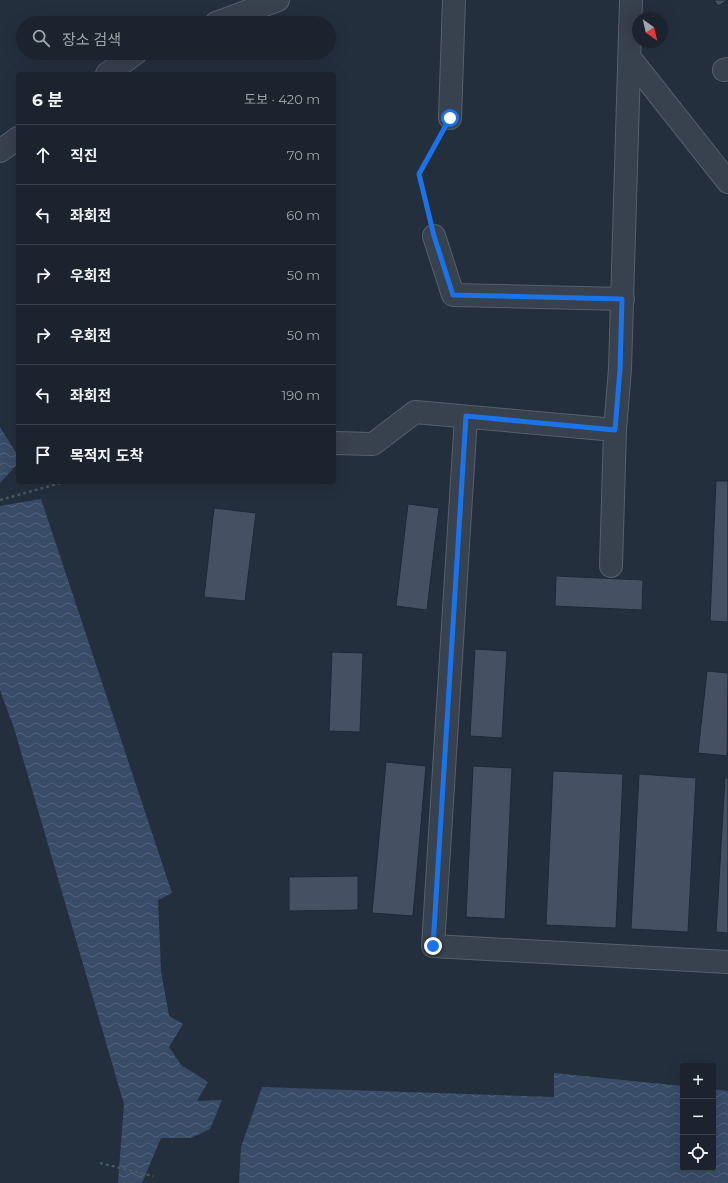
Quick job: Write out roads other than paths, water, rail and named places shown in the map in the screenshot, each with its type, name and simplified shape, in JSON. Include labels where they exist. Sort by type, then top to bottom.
[{"type":"street","points":[[235,16],[278,0]]},
{"type":"street","points":[[450,118],[454,0]]},
{"type":"street","points":[[611,566],[615,430],[620,369],[631,0]]},
{"type":"street","points":[[630,58],[728,182]]},
{"type":"street","points":[[110,72],[126,60]]},
{"type":"street","points":[[0,151],[16,139]]},
{"type":"street","points":[[434,236],[453,295],[622,299]]},
{"type":"street","points":[[336,443],[373,444],[415,412],[615,430]]},
{"type":"street","points":[[466,416],[433,946],[728,962]]},
{"type":"water","points":[[0,427],[16,453],[16,465],[0,483]]},
{"type":"water","points":[[41,499],[172,893],[158,900],[161,971],[169,1016],[183,1024],[169,1047],[181,1065],[208,1082],[197,1101],[222,1100],[210,1129],[191,1138],[161,1138],[142,1183],[118,1183],[124,1104],[14,728],[0,690],[0,506]]},
{"type":"water","points":[[554,1073],[680,1086],[680,1171],[716,1171],[716,1089],[728,1091],[728,1183],[239,1183],[241,1147],[262,1087],[554,1097]]}]
